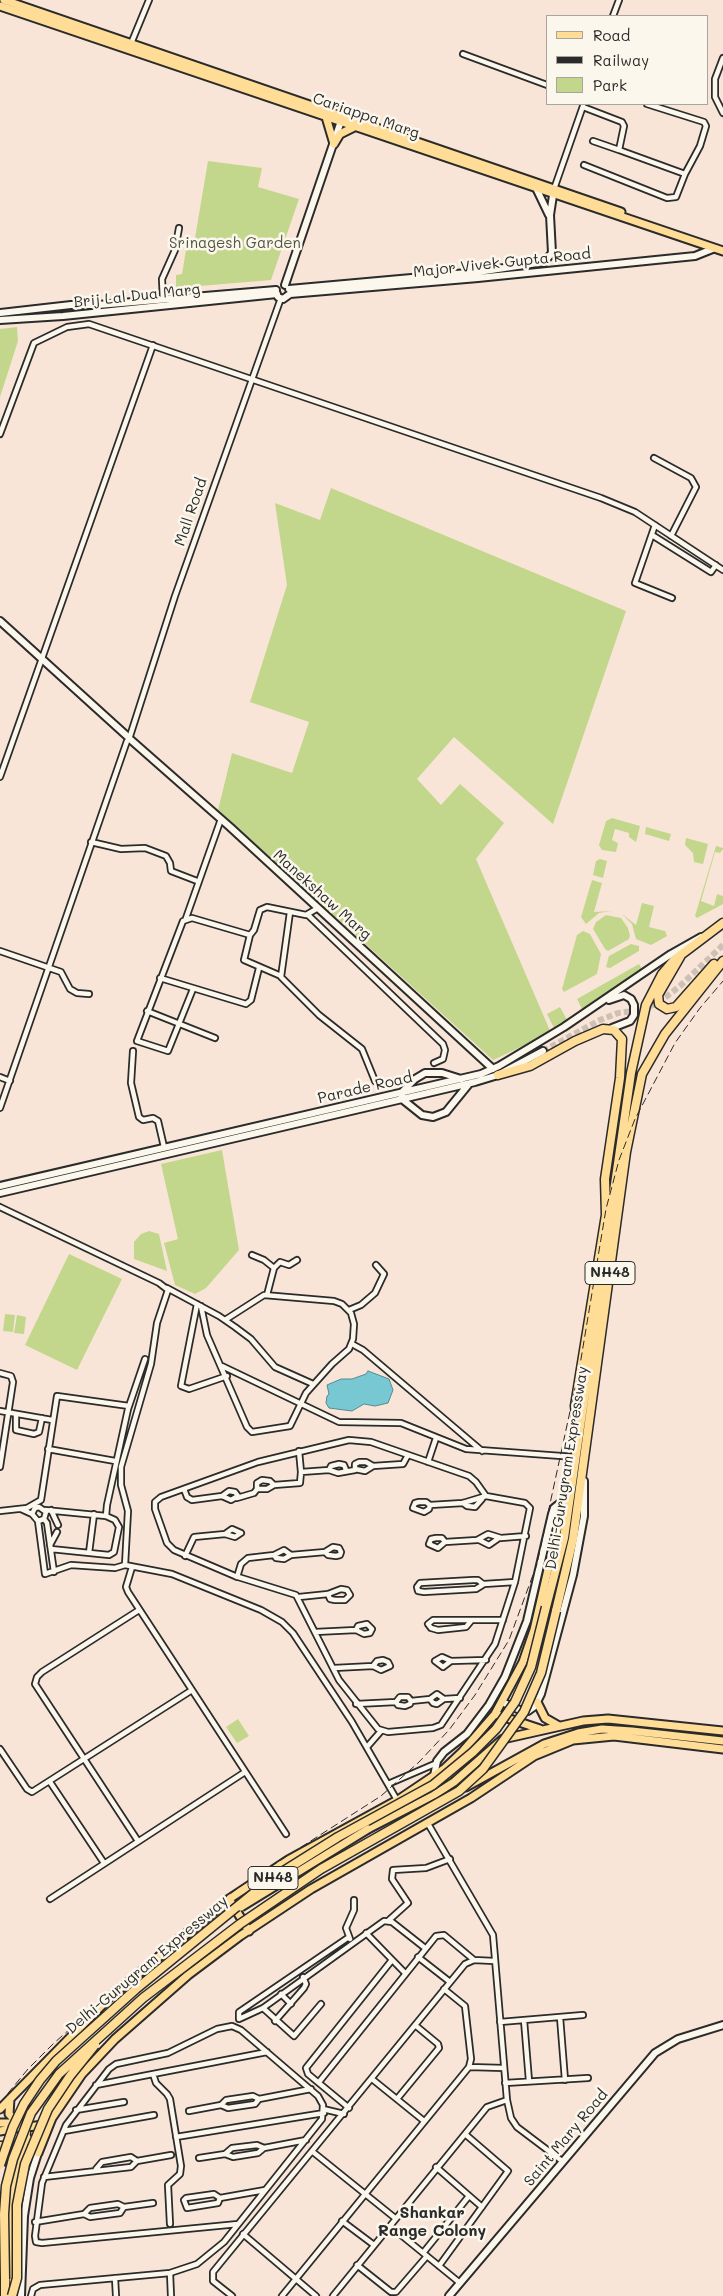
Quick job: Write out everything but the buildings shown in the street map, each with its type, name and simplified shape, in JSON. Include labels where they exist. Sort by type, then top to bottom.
[{"type":"highway","name":"NH48","points":[[682,952],[723,923]]},
{"type":"highway","points":[[682,952],[658,995],[660,1004],[667,1009],[678,1005],[723,956]]},
{"type":"highway","name":"Delhi-Gurugram Expressway","points":[[0,2165],[8,2138],[24,2104],[56,2061],[136,1989],[271,1879],[338,1837],[433,1785],[473,1752],[496,1729],[515,1702],[531,1667],[564,1538],[631,1073],[642,1020],[646,1005],[662,974],[682,952]]},
{"type":"highway","name":"Delhi-Gurugram Expressway","points":[[6,2296],[5,2198],[13,2159],[21,2136],[40,2099],[59,2074],[143,1998],[240,1924],[321,1869],[459,1791],[483,1770],[524,1712],[541,1673],[573,1539],[626,1152],[642,1074],[665,1034],[723,961]]},
{"type":"highway","points":[[496,1072],[535,1063],[599,1030],[612,1028],[620,1036],[623,1052],[605,1179],[606,1216],[575,1406],[579,1431]]},
{"type":"highway","points":[[13,2296],[17,2278],[17,2205],[25,2164],[35,2135],[54,2100],[103,2036]]},
{"type":"highway","points":[[13,2296],[13,2203],[26,2134]]},
{"type":"highway","points":[[0,2146],[9,2145],[16,2148],[20,2164]]},
{"type":"highway","points":[[12,2263],[22,2281]]},
{"type":"main road","name":"Cariappa Marg","points":[[4,0],[326,117],[342,119],[355,127],[537,190],[553,192]]},
{"type":"main road","name":"Cariappa Marg","points":[[0,6],[129,46],[720,249]]},
{"type":"main road","points":[[326,117],[334,144]]},
{"type":"main road","points":[[334,144],[340,134],[355,127]]},
{"type":"main road","points":[[0,2109],[110,1997],[229,1899],[288,1860],[397,1800],[434,1776],[462,1752],[495,1714],[523,1662],[534,1630],[575,1457]]},
{"type":"main road","points":[[537,1702],[545,1718],[558,1726]]},
{"type":"main road","points":[[495,1714],[544,1730]]},
{"type":"main road","points":[[225,1916],[368,1830],[434,1796],[474,1766],[497,1741],[583,1721],[608,1719],[723,1731]]},
{"type":"main road","points":[[459,1791],[526,1753],[563,1737],[602,1729],[723,1741]]},
{"type":"main road","points":[[38,2153],[52,2118],[82,2074],[161,1998],[249,1931],[311,1889],[471,1798],[534,1756],[573,1740],[614,1736],[723,1749]]},
{"type":"main road","points":[[229,1899],[249,1931]]},
{"type":"main road","points":[[75,2031],[71,2043],[75,2052],[87,2058],[99,2056]]},
{"type":"main road","points":[[12,2096],[8,2102],[10,2117],[26,2127],[37,2127],[52,2118]]},
{"type":"main road","points":[[0,2123],[10,2123],[19,2127],[26,2134],[38,2153]]},
{"type":"main road","points":[[0,2132],[19,2127]]},
{"type":"street","points":[[129,46],[149,0]]},
{"type":"street","points":[[614,15],[619,0]]},
{"type":"street","points":[[463,54],[546,85]]},
{"type":"street","points":[[723,58],[716,79],[715,96],[723,113]]},
{"type":"street","points":[[550,216],[553,192],[583,105],[622,122],[624,131],[619,150]]},
{"type":"street","points":[[584,165],[667,198],[676,197],[685,174],[700,146],[706,126],[704,122],[650,105]]},
{"type":"street","points":[[288,289],[280,286],[278,294],[286,298],[342,119]]},
{"type":"street","points":[[593,141],[685,174]]},
{"type":"street","points":[[537,190],[550,216]]},
{"type":"street","name":"Major Vivek Gupta Road","points":[[288,289],[478,272],[544,262],[552,253],[550,216]]},
{"type":"street","points":[[163,300],[162,279],[174,250],[179,228]]},
{"type":"street","name":"Major Vivek Gupta Road","points":[[288,289],[478,278],[695,256],[720,249]]},
{"type":"street","name":"Brij Lal Dua Marg","points":[[0,313],[72,305],[278,294]]},
{"type":"street","name":"Brij Lal Dua Marg","points":[[0,320],[55,317],[278,294]]},
{"type":"street","name":"Mall Road","points":[[0,1108],[91,842],[129,738],[175,596],[251,380],[278,294]]},
{"type":"street","points":[[0,434],[31,348],[40,339],[67,327],[89,324],[601,498],[635,512],[723,570]]},
{"type":"street","points":[[0,777],[153,345]]},
{"type":"street","points":[[654,458],[691,478],[696,487],[671,536]]},
{"type":"street","points":[[655,525],[635,583],[672,598]]},
{"type":"street","points":[[652,534],[711,572],[716,565]]},
{"type":"street","name":"Manekshaw Marg","points":[[0,622],[221,819],[496,1072]]},
{"type":"street","points":[[193,989],[170,1050],[167,1052],[136,1040],[178,931],[186,918],[197,881],[221,819]]},
{"type":"street","points":[[91,842],[121,849],[145,848],[166,856],[170,861],[171,871],[197,881]]},
{"type":"street","points":[[318,908],[308,914],[263,907],[250,935],[244,960],[281,976],[319,1015],[362,1049],[375,1081]]},
{"type":"street","points":[[281,976],[290,912]]},
{"type":"street","points":[[308,914],[443,1044],[445,1050],[443,1058],[434,1063]]},
{"type":"street","points":[[186,918],[192,918],[250,935]]},
{"type":"street","name":"Parade Road","points":[[0,1193],[496,1072],[670,954],[703,937]]},
{"type":"street","points":[[0,950],[61,972],[67,985],[74,992],[89,994]]},
{"type":"street","points":[[160,978],[248,1004],[259,968]]},
{"type":"street","points":[[585,1012],[617,996],[627,996],[634,1005],[633,1017],[628,1022],[612,1028]]},
{"type":"street","points":[[147,1011],[214,1038]]},
{"type":"street","points":[[133,1051],[130,1076],[139,1117],[143,1120],[154,1118],[158,1120],[164,1147]]},
{"type":"street","name":"Parade Road","points":[[402,1096],[470,1083],[543,1051]]},
{"type":"street","points":[[462,1080],[442,1073],[425,1073],[415,1079],[402,1096],[422,1115],[433,1118],[446,1112],[470,1083]]},
{"type":"street","points":[[0,1077],[10,1081]]},
{"type":"street","name":"Parade Road","points":[[0,1186],[164,1147],[260,1129]]},
{"type":"street","points":[[0,1207],[199,1305],[225,1320],[251,1339],[275,1367],[313,1384]]},
{"type":"street","points":[[252,1255],[264,1260],[274,1268]]},
{"type":"street","points":[[267,1295],[274,1268],[280,1262],[289,1265],[298,1260]]},
{"type":"street","points":[[349,1310],[360,1305],[375,1293],[384,1274],[381,1268],[376,1265]]},
{"type":"street","points":[[125,1565],[128,1510],[121,1485],[121,1467],[151,1364],[157,1323],[168,1295],[167,1288]]},
{"type":"street","points":[[199,1305],[206,1333],[227,1376],[247,1427],[252,1432],[290,1426],[299,1404],[313,1384],[349,1350],[352,1344],[354,1324],[349,1310],[336,1301],[261,1296],[225,1320]]},
{"type":"street","points":[[199,1305],[181,1386],[189,1389],[227,1376]]},
{"type":"street","points":[[352,1344],[362,1349],[482,1451]]},
{"type":"street","points":[[106,1516],[115,1460],[129,1406],[145,1359]]},
{"type":"street","points":[[222,1366],[339,1422],[401,1423],[462,1448],[575,1457]]},
{"type":"street","points":[[0,1373],[13,1379],[0,1467]]},
{"type":"street","points":[[54,1572],[51,1547],[42,1506],[54,1400],[58,1395],[129,1406]]},
{"type":"street","points":[[0,1412],[52,1420]]},
{"type":"street","points":[[16,1414],[16,1430],[34,1434],[39,1432],[42,1418]]},
{"type":"street","points":[[428,1462],[436,1438]]},
{"type":"street","points":[[381,1731],[356,1704],[342,1684],[299,1597],[292,1592],[237,1577],[185,1556],[169,1546],[154,1505],[161,1497],[258,1462],[338,1441],[355,1440],[371,1442],[472,1478],[484,1498]]},
{"type":"street","points":[[48,1449],[115,1460]]},
{"type":"street","points":[[257,1489],[267,1489],[274,1485],[300,1483],[299,1451]]},
{"type":"street","points":[[301,1472],[329,1470],[336,1473],[346,1470],[366,1471],[373,1466],[403,1464],[408,1455]]},
{"type":"street","points":[[502,1702],[522,1711],[528,1711],[537,1702],[554,1652],[573,1575],[584,1516],[584,1460]]},
{"type":"street","points":[[355,1470],[355,1465],[359,1462],[366,1462],[373,1466]]},
{"type":"street","points":[[329,1470],[333,1465],[339,1464],[344,1465],[346,1470]]},
{"type":"street","points":[[222,1496],[227,1500],[250,1496],[257,1489],[257,1484],[260,1480],[270,1481],[274,1485]]},
{"type":"street","points":[[184,1489],[190,1499],[222,1496],[226,1492],[232,1491],[238,1493],[237,1498]]},
{"type":"street","points":[[367,1747],[381,1731],[436,1728],[441,1724],[486,1660],[504,1620],[515,1582],[530,1513],[528,1505],[484,1498],[468,1500],[463,1503],[430,1505]]},
{"type":"street","points":[[434,1776],[436,1763],[444,1752],[467,1734],[489,1705],[504,1677],[527,1621],[554,1508],[564,1500]]},
{"type":"street","points":[[0,1510],[33,1510],[42,1506],[51,1510],[106,1516],[115,1520],[119,1527],[114,1552],[109,1555],[51,1547]]},
{"type":"street","points":[[0,1507],[10,1510]]},
{"type":"street","points":[[21,1509],[33,1510]]},
{"type":"street","points":[[33,1510],[38,1520],[44,1574],[72,1565],[116,1568],[125,1565],[172,1574],[261,1610],[282,1622],[293,1634],[367,1747],[397,1800]]},
{"type":"street","points":[[51,1510],[58,1525]]},
{"type":"street","points":[[88,1553],[94,1514]]},
{"type":"street","points":[[38,1520],[44,1518]]},
{"type":"street","points":[[51,1547],[57,1532]]},
{"type":"street","points":[[185,1556],[194,1537],[225,1534]]},
{"type":"street","points":[[445,1542],[478,1540],[488,1534],[499,1538],[526,1536]]},
{"type":"street","points":[[478,1540],[489,1545],[499,1538]]},
{"type":"street","points":[[237,1577],[241,1564],[246,1559],[274,1555],[284,1550],[291,1555]]},
{"type":"street","points":[[274,1555],[276,1558],[284,1560],[291,1555],[325,1552]]},
{"type":"street","points":[[132,1567],[126,1589],[286,1834]]},
{"type":"street","points":[[483,1584],[478,1580],[473,1580],[420,1583],[417,1587],[418,1591],[424,1592],[476,1589],[483,1584],[515,1582]]},
{"type":"street","points":[[299,1597],[328,1594]]},
{"type":"street","points":[[138,1841],[36,1688],[35,1680],[42,1672],[139,1610]]},
{"type":"street","points":[[471,1621],[466,1627],[438,1630],[431,1628],[428,1624],[433,1620],[504,1620]]},
{"type":"street","points":[[315,1632],[356,1630]]},
{"type":"street","points":[[451,1661],[486,1660]]},
{"type":"street","points":[[334,1668],[373,1666]]},
{"type":"street","points":[[0,1748],[29,1792],[34,1792],[192,1690]]},
{"type":"street","points":[[356,1704],[396,1702],[399,1698],[404,1697],[409,1698],[411,1701],[430,1700],[437,1694],[444,1699]]},
{"type":"street","points":[[430,1700],[433,1704],[437,1704],[444,1699],[460,1698]]},
{"type":"street","points":[[396,1702],[400,1706],[408,1706],[411,1701]]},
{"type":"street","points":[[388,1784],[436,1763]]},
{"type":"street","points":[[50,1899],[245,1772]]},
{"type":"street","points":[[50,1782],[104,1863]]},
{"type":"street","points":[[427,1822],[492,1931],[505,2084],[510,2118],[517,2127],[562,2161]]},
{"type":"street","points":[[239,2018],[242,2019],[263,2008],[303,1977],[366,1933],[388,1921],[408,1903],[392,1879],[393,1870],[426,1868],[450,1860]]},
{"type":"street","points":[[352,1943],[346,1928],[354,1910],[354,1900]]},
{"type":"street","points":[[388,1921],[425,1948]]},
{"type":"street","points":[[366,1933],[405,1973]]},
{"type":"street","points":[[319,2082],[436,1936],[444,1935],[474,1960]]},
{"type":"street","points":[[237,2027],[239,2012],[349,1937]]},
{"type":"street","points":[[418,1957],[450,1982]]},
{"type":"street","points":[[349,2108],[308,2074],[307,2066],[392,1960]]},
{"type":"street","points":[[232,2296],[215,2283],[211,2277],[244,2234],[349,2108],[464,1964],[474,1960],[494,1961]]},
{"type":"street","points":[[311,1964],[316,1968]]},
{"type":"street","points":[[275,2021],[305,1987],[303,1977]]},
{"type":"street","points":[[282,2296],[364,2192],[468,2067],[471,2059],[465,2006],[444,1989]]},
{"type":"street","points":[[281,1994],[290,2004]]},
{"type":"street","points":[[263,2008],[275,2021],[294,2036],[321,2004]]},
{"type":"street","points":[[500,2022],[583,2015]]},
{"type":"street","points":[[560,2017],[565,2080]]},
{"type":"street","points":[[524,2020],[529,2082]]},
{"type":"street","points":[[397,2099],[439,2048],[438,2044],[415,2025]]},
{"type":"street","name":"Saint Mary Road","points":[[449,2296],[660,2048],[678,2039],[723,2025]]},
{"type":"street","points":[[31,2296],[33,2289],[40,2285],[170,2273],[188,2269],[206,2258],[224,2242],[307,2140],[322,2119],[321,2100],[311,2089],[237,2027],[216,2029],[168,2053],[113,2065],[76,2110],[64,2131],[44,2177],[35,2222],[35,2240],[39,2244],[238,2224]]},
{"type":"street","points":[[96,2085],[267,2052]]},
{"type":"street","points":[[468,2067],[504,2068]]},
{"type":"street","points":[[153,2074],[156,2083],[168,2096],[181,2166],[180,2174],[167,2188],[170,2224]]},
{"type":"street","points":[[505,2084],[588,2078]]},
{"type":"street","points":[[372,2079],[424,2121]]},
{"type":"street","points":[[221,2105],[226,2100],[253,2096],[259,2099],[311,2089]]},
{"type":"street","points":[[189,2111],[221,2105],[228,2108],[255,2104],[259,2099]]},
{"type":"street","points":[[332,2296],[487,2107],[507,2100]]},
{"type":"street","points":[[76,2110],[124,2102]]},
{"type":"street","points":[[176,2137],[323,2111],[344,2114]]},
{"type":"street","points":[[64,2131],[154,2115]]},
{"type":"street","points":[[439,2266],[508,2169],[465,2134]]},
{"type":"street","points":[[199,2158],[225,2154],[231,2156],[258,2153],[264,2148],[307,2140]]},
{"type":"street","points":[[225,2154],[232,2148],[257,2145],[264,2148]]},
{"type":"street","points":[[313,2152],[395,2218]]},
{"type":"street","points":[[21,2296],[27,2198],[38,2153]]},
{"type":"street","points":[[44,2177],[96,2169],[100,2172],[131,2167],[138,2161],[170,2155]]},
{"type":"street","points":[[96,2169],[102,2162],[131,2157],[138,2161]]},
{"type":"street","points":[[436,2167],[482,2207]]},
{"type":"street","points":[[220,2198],[218,2203],[187,2208],[184,2200],[186,2198],[214,2194],[220,2198],[265,2190]]},
{"type":"street","points":[[357,2265],[389,2294],[399,2290],[469,2196]]},
{"type":"street","points":[[84,2214],[90,2208],[118,2204],[124,2207],[153,2203]]},
{"type":"street","points":[[35,2222],[84,2214],[90,2216],[120,2213],[124,2207]]},
{"type":"street","points":[[342,2221],[374,2245]]},
{"type":"street","points":[[390,2226],[460,2283]]},
{"type":"street","points":[[244,2234],[316,2296]]},
{"type":"street","points":[[170,2273],[172,2296]]},
{"type":"street","points":[[115,2278],[116,2296]]},
{"type":"green space","name":"Srinagesh Garden","points":[[208,161],[262,168],[258,187],[299,199],[271,280],[176,288],[176,275],[182,274],[188,238],[195,238]]},
{"type":"green space","points":[[17,327],[18,341],[0,397],[0,329]]},
{"type":"green space","points":[[331,488],[626,611],[553,824],[454,737],[417,779],[441,805],[460,784],[504,823],[476,859],[551,1033],[493,1060],[218,810],[232,753],[292,773],[309,722],[250,702],[287,585],[275,503],[320,520]]},
{"type":"green space","points":[[612,818],[640,826],[636,842],[629,837],[629,833],[615,829],[612,840],[618,843],[616,852],[602,850],[599,845],[606,821]]},
{"type":"green space","points":[[646,827],[671,834],[669,841],[645,834]]},
{"type":"green space","points":[[686,838],[708,844],[703,864],[694,862],[693,853],[685,845]]},
{"type":"green space","points":[[716,846],[723,849],[720,853],[715,852],[701,901],[714,906],[717,894],[723,896],[723,904],[697,918],[695,916]]},
{"type":"green space","points":[[600,859],[607,861],[603,878],[593,875],[596,861]]},
{"type":"green space","points":[[592,880],[602,883],[594,912],[612,911],[599,913],[586,924],[581,917]]},
{"type":"green space","points":[[642,903],[654,906],[649,927],[665,931],[667,936],[651,945],[636,939],[632,924],[622,914],[636,925]]},
{"type":"green space","points":[[606,915],[621,918],[628,928],[630,936],[629,939],[608,951],[593,929],[596,922]]},
{"type":"green space","points":[[583,931],[590,934],[601,954],[597,974],[564,992],[562,989],[577,935]]},
{"type":"green space","points":[[631,944],[639,946],[639,951],[610,968],[606,967],[609,956]]},
{"type":"green space","points":[[639,964],[646,976],[585,1011],[582,1009],[577,999]]},
{"type":"green space","points":[[560,1007],[567,1020],[555,1030],[547,1014]]},
{"type":"green space","points":[[222,1150],[239,1250],[206,1288],[195,1294],[175,1285],[164,1243],[178,1239],[161,1164]]},
{"type":"green space","points":[[149,1231],[159,1234],[167,1271],[134,1259],[134,1242],[141,1234]]},
{"type":"green space","points":[[69,1254],[122,1279],[77,1370],[25,1345]]},
{"type":"green space","points":[[5,1314],[15,1315],[13,1332],[3,1331]]},
{"type":"green space","points":[[17,1315],[26,1317],[24,1334],[14,1333]]},
{"type":"green space","points":[[238,1719],[249,1736],[237,1743],[226,1727]]},
{"type":"water","points":[[368,1371],[389,1379],[393,1390],[388,1403],[375,1406],[364,1404],[352,1411],[329,1408],[326,1403],[329,1394],[327,1385],[341,1379],[352,1379],[366,1374]]},
{"type":"tunnel","points":[[543,1051],[600,1020],[618,1013],[640,1010],[658,1003],[680,986],[723,945]]},
{"type":"railway","points":[[0,2103],[28,2069],[53,2044],[178,1933],[242,1885],[381,1796],[419,1762],[449,1730],[475,1695],[509,1640],[537,1564],[580,1365],[606,1209],[619,1160],[635,1119],[675,1043],[700,1008],[723,981]]},
{"type":"district","name":"Shankar Range Colony","points":[[432,2222]]}]
